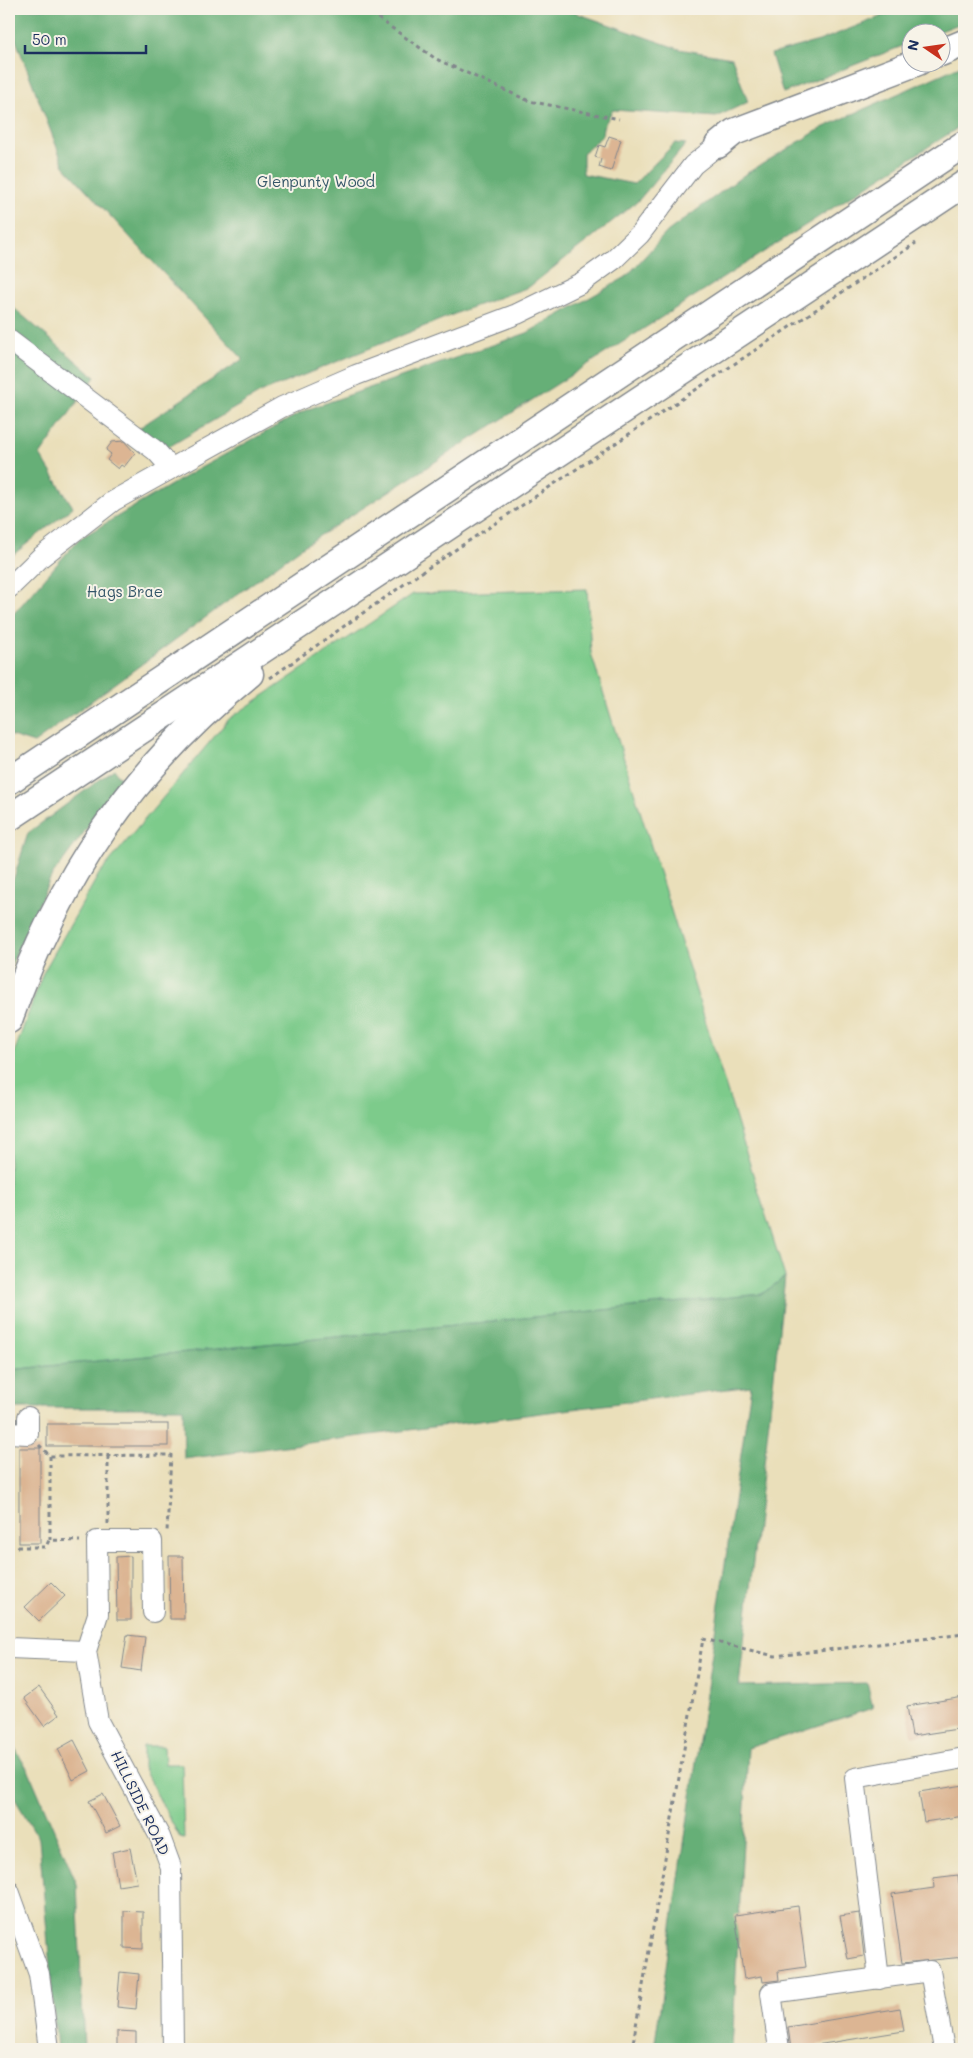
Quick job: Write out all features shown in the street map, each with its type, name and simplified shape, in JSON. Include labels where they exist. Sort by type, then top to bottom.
[{"type":"main road","points":[[950,49],[964,43]]},
{"type":"main road","points":[[718,145],[734,132],[900,69]]},
{"type":"main road","points":[[9,781],[964,144]]},
{"type":"main road","points":[[9,818],[212,681],[343,597],[964,184]]},
{"type":"main road","points":[[11,1026],[16,984],[65,890],[95,840],[128,794],[170,748],[227,693],[343,597]]},
{"type":"street","points":[[9,588],[40,557],[85,522],[129,492],[290,404],[356,375],[517,314],[581,283],[613,260],[640,234],[693,166],[718,145]]},
{"type":"street","points":[[9,340],[156,451],[171,468]]},
{"type":"street","points":[[97,1541],[152,1541],[152,1612]]},
{"type":"street","name":"HILLSIDE ROAD","points":[[97,1541],[98,1614],[86,1651],[98,1720],[160,1837],[171,1867],[173,2049]]},
{"type":"street","points":[[9,1648],[86,1651]]},
{"type":"street","points":[[879,1979],[855,1778],[964,1758]]},
{"type":"street","points":[[9,1891],[39,1974],[49,2049]]},
{"type":"street","points":[[779,2049],[771,1993],[930,1971],[944,2049]]},
{"type":"path","points":[[365,9],[436,59],[529,101],[619,118]]},
{"type":"path","points":[[266,681],[416,576],[923,238]]},
{"type":"path","points":[[9,1048],[11,1026]]},
{"type":"path","points":[[9,1547],[46,1547],[50,1540],[50,1456],[22,1428]]},
{"type":"path","points":[[50,1456],[171,1455],[167,1540]]},
{"type":"path","points":[[50,1540],[97,1541],[108,1530],[108,1456]]},
{"type":"path","points":[[632,2049],[703,1639],[775,1656],[964,1634]]},
{"type":"green space","name":"Glenpunty Wood","points":[[9,9],[569,9],[679,49],[732,58],[748,102],[716,117],[613,110],[603,127],[602,136],[583,153],[583,174],[634,184],[675,143],[686,144],[638,201],[529,287],[467,309],[262,392],[165,449],[139,428],[243,359],[64,166],[9,22]]},
{"type":"green space","points":[[900,9],[964,9],[964,22],[950,27],[950,22],[900,22],[900,47],[783,93],[771,54],[819,41]]},
{"type":"green space","name":"Hags Brae","points":[[964,64],[964,124],[302,547],[34,743],[9,735],[9,619],[79,539],[193,472],[306,410],[527,333],[626,277],[667,232],[744,175],[822,128],[946,72],[950,72]]},
{"type":"green space","points":[[9,304],[95,377],[40,455],[73,507],[9,558]]},
{"type":"green space","points":[[587,589],[591,653],[785,1277],[763,1294],[9,1370],[9,1067],[43,973],[99,874],[229,719],[413,594]]},
{"type":"green space","points":[[114,769],[122,781],[51,877],[9,969],[9,883],[14,878],[28,833]]},
{"type":"green space","points":[[785,1277],[739,1686],[867,1683],[873,1708],[748,1748],[732,2049],[654,2049],[751,1386],[184,1459],[183,1408],[9,1408],[9,1370],[762,1294]]},
{"type":"green space","points":[[9,1738],[30,1774],[77,1884],[84,2049],[57,2049],[39,1839],[9,1789]]},
{"type":"green space","points":[[143,1746],[164,1746],[165,1764],[182,1764],[184,1839],[180,1838],[143,1768]]},
{"type":"building","points":[[609,136],[621,140],[611,171],[599,167],[601,159],[595,157],[599,145],[605,147]]},
{"type":"building","points":[[124,441],[135,453],[124,467],[121,465],[118,469],[107,460],[111,454],[106,450],[112,442]]},
{"type":"building","points":[[47,1424],[168,1424],[168,1446],[47,1446]]},
{"type":"building","points":[[19,1448],[40,1448],[40,1543],[19,1543]]},
{"type":"building","points":[[131,1556],[131,1620],[117,1620],[116,1557]]},
{"type":"building","points":[[169,1556],[183,1556],[184,1619],[170,1619]]},
{"type":"building","points":[[51,1582],[65,1596],[39,1621],[25,1607]]},
{"type":"building","points":[[127,1635],[145,1637],[141,1671],[122,1668]]},
{"type":"building","points":[[39,1687],[59,1715],[44,1726],[24,1698]]},
{"type":"building","points":[[964,1697],[964,1728],[912,1736],[907,1706]]},
{"type":"building","points":[[74,1740],[90,1771],[73,1780],[58,1749]]},
{"type":"building","points":[[964,1785],[964,1816],[924,1822],[919,1792]]},
{"type":"building","points":[[103,1794],[120,1826],[106,1833],[89,1801]]},
{"type":"building","points":[[130,1848],[137,1883],[118,1886],[112,1852]]},
{"type":"building","points":[[958,1875],[964,1917],[964,1957],[902,1963],[892,1894],[934,1888],[933,1878]]},
{"type":"building","points":[[798,1906],[806,1967],[778,1971],[779,1980],[763,1982],[762,1976],[744,1979],[735,1915]]},
{"type":"building","points":[[124,1911],[143,1912],[143,1949],[124,1948]]},
{"type":"building","points":[[859,1913],[864,1956],[848,1959],[840,1916]]},
{"type":"building","points":[[120,1972],[139,1974],[136,2009],[117,2007]]},
{"type":"building","points":[[900,2008],[904,2031],[791,2049],[788,2027]]},
{"type":"building","points":[[117,2031],[136,2032],[136,2049],[117,2049]]}]
